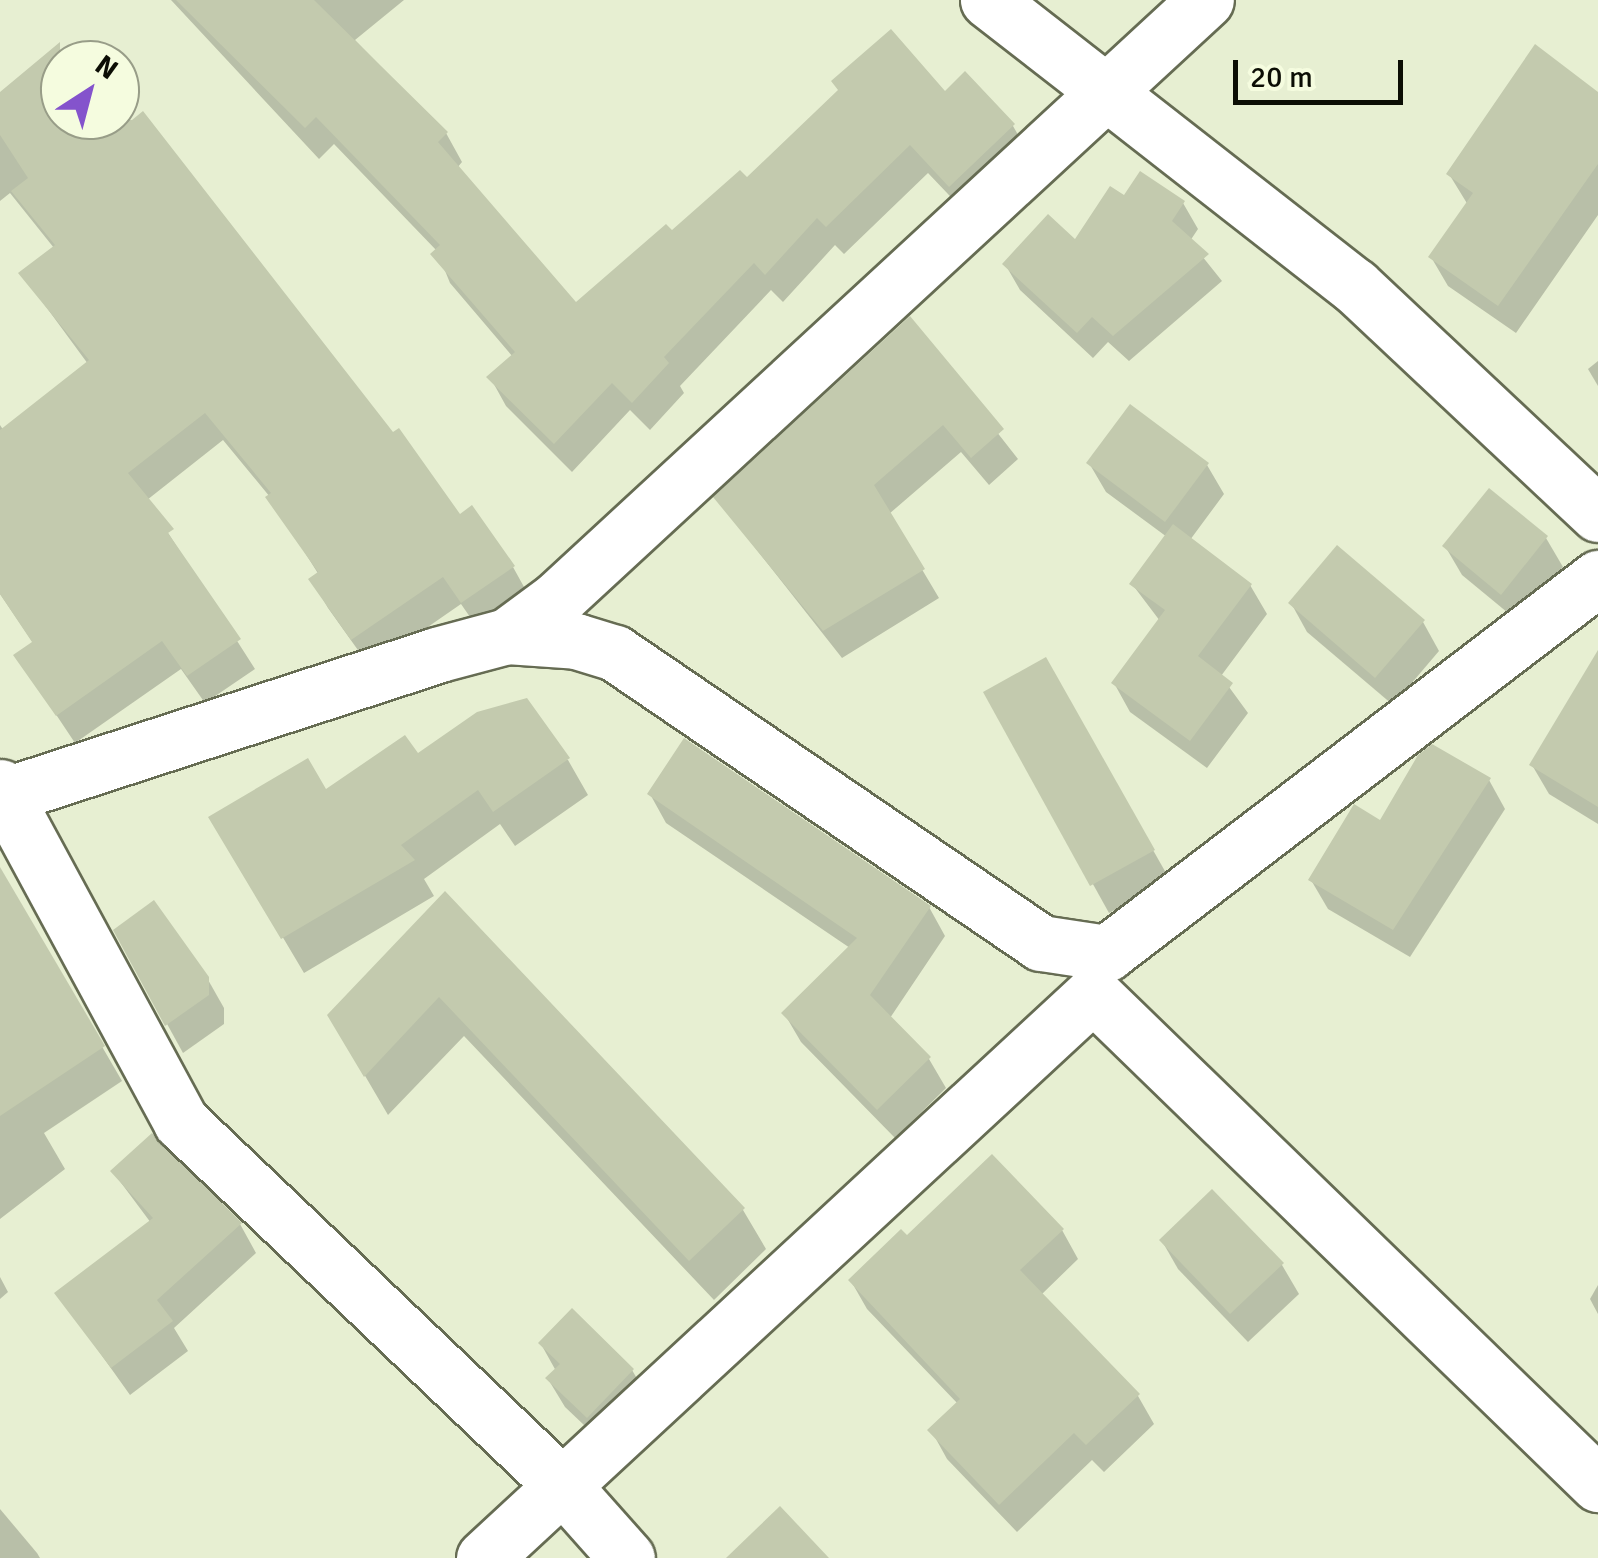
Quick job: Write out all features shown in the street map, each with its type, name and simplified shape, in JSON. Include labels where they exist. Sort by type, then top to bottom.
[{"type":"street","points":[[988,0],[1355,286],[1598,514]]},
{"type":"street","points":[[627,1558],[563,1486],[181,1122],[2,793],[506,636],[558,599],[1206,0]]},
{"type":"street","points":[[484,1558],[563,1486],[1084,971],[1598,578]]},
{"type":"street","points":[[506,636],[576,641],[615,653],[1084,971],[1598,1484]]},
{"type":"building","points":[[176,0],[314,0],[448,132],[438,142],[576,302],[666,224],[672,230],[740,170],[747,177],[838,90],[831,81],[891,29],[945,91],[965,71],[1015,124],[949,187],[910,145],[826,227],[817,218],[765,275],[754,263],[664,357],[669,363],[632,403],[612,383],[554,444],[486,377],[515,352],[430,254],[440,245],[316,117],[305,128]]},
{"type":"building","points":[[1535,44],[1598,92],[1598,164],[1498,306],[1428,257],[1473,193],[1446,174]]},
{"type":"building","points":[[40,59],[40,140],[140,140],[143,111],[393,432],[399,428],[460,514],[472,505],[515,566],[461,603],[443,577],[351,640],[308,579],[318,572],[265,497],[271,493],[205,413],[128,473],[174,529],[168,533],[241,639],[187,676],[162,641],[56,716],[13,655],[32,642],[0,594],[0,430],[89,360],[18,273],[55,245],[11,191],[28,178],[0,135],[0,92]]},
{"type":"building","points":[[1140,171],[1185,201],[1172,221],[1209,254],[1113,336],[1092,317],[1077,333],[1002,264],[1048,214],[1075,239],[1110,186],[1124,195]]},
{"type":"building","points":[[910,316],[1004,429],[971,458],[943,425],[874,485],[925,569],[823,631],[713,497]]},
{"type":"building","points":[[1130,404],[1209,463],[1165,522],[1086,463]]},
{"type":"building","points":[[1489,488],[1548,536],[1501,595],[1442,546]]},
{"type":"building","points":[[1173,524],[1252,584],[1198,656],[1233,683],[1190,741],[1111,683],[1165,610],[1129,584]]},
{"type":"building","points":[[1337,545],[1425,620],[1375,678],[1288,603]]},
{"type":"building","points":[[1598,650],[1598,807],[1529,765]]},
{"type":"building","points":[[1046,657],[1155,850],[1090,886],[983,692]]},
{"type":"building","points":[[527,698],[570,758],[493,812],[478,790],[401,845],[415,860],[281,939],[208,817],[308,758],[326,789],[405,735],[418,753],[477,712]]},
{"type":"building","points":[[684,738],[931,906],[870,995],[931,1057],[877,1110],[781,1013],[857,938],[647,794]]},
{"type":"building","points":[[1432,744],[1491,778],[1393,930],[1308,880],[1354,804],[1380,820],[1418,755]]},
{"type":"building","points":[[0,867],[105,1046],[0,1116]]},
{"type":"building","points":[[445,891],[745,1208],[689,1261],[439,997],[364,1077],[327,1015]]},
{"type":"building","points":[[154,900],[209,977],[209,995],[165,1026],[113,930]]},
{"type":"building","points":[[152,1133],[242,1223],[157,1300],[173,1321],[111,1368],[54,1293],[153,1218],[110,1171]]},
{"type":"building","points":[[992,1154],[1064,1229],[1020,1270],[1140,1394],[1086,1445],[1074,1433],[999,1505],[927,1430],[960,1399],[848,1280],[901,1229],[907,1235]]},
{"type":"building","points":[[1212,1189],[1284,1263],[1230,1314],[1159,1240]]},
{"type":"building","points":[[572,1308],[634,1369],[587,1418],[545,1378],[560,1364],[538,1343]]},
{"type":"building","points":[[780,1506],[829,1558],[726,1558]]}]
